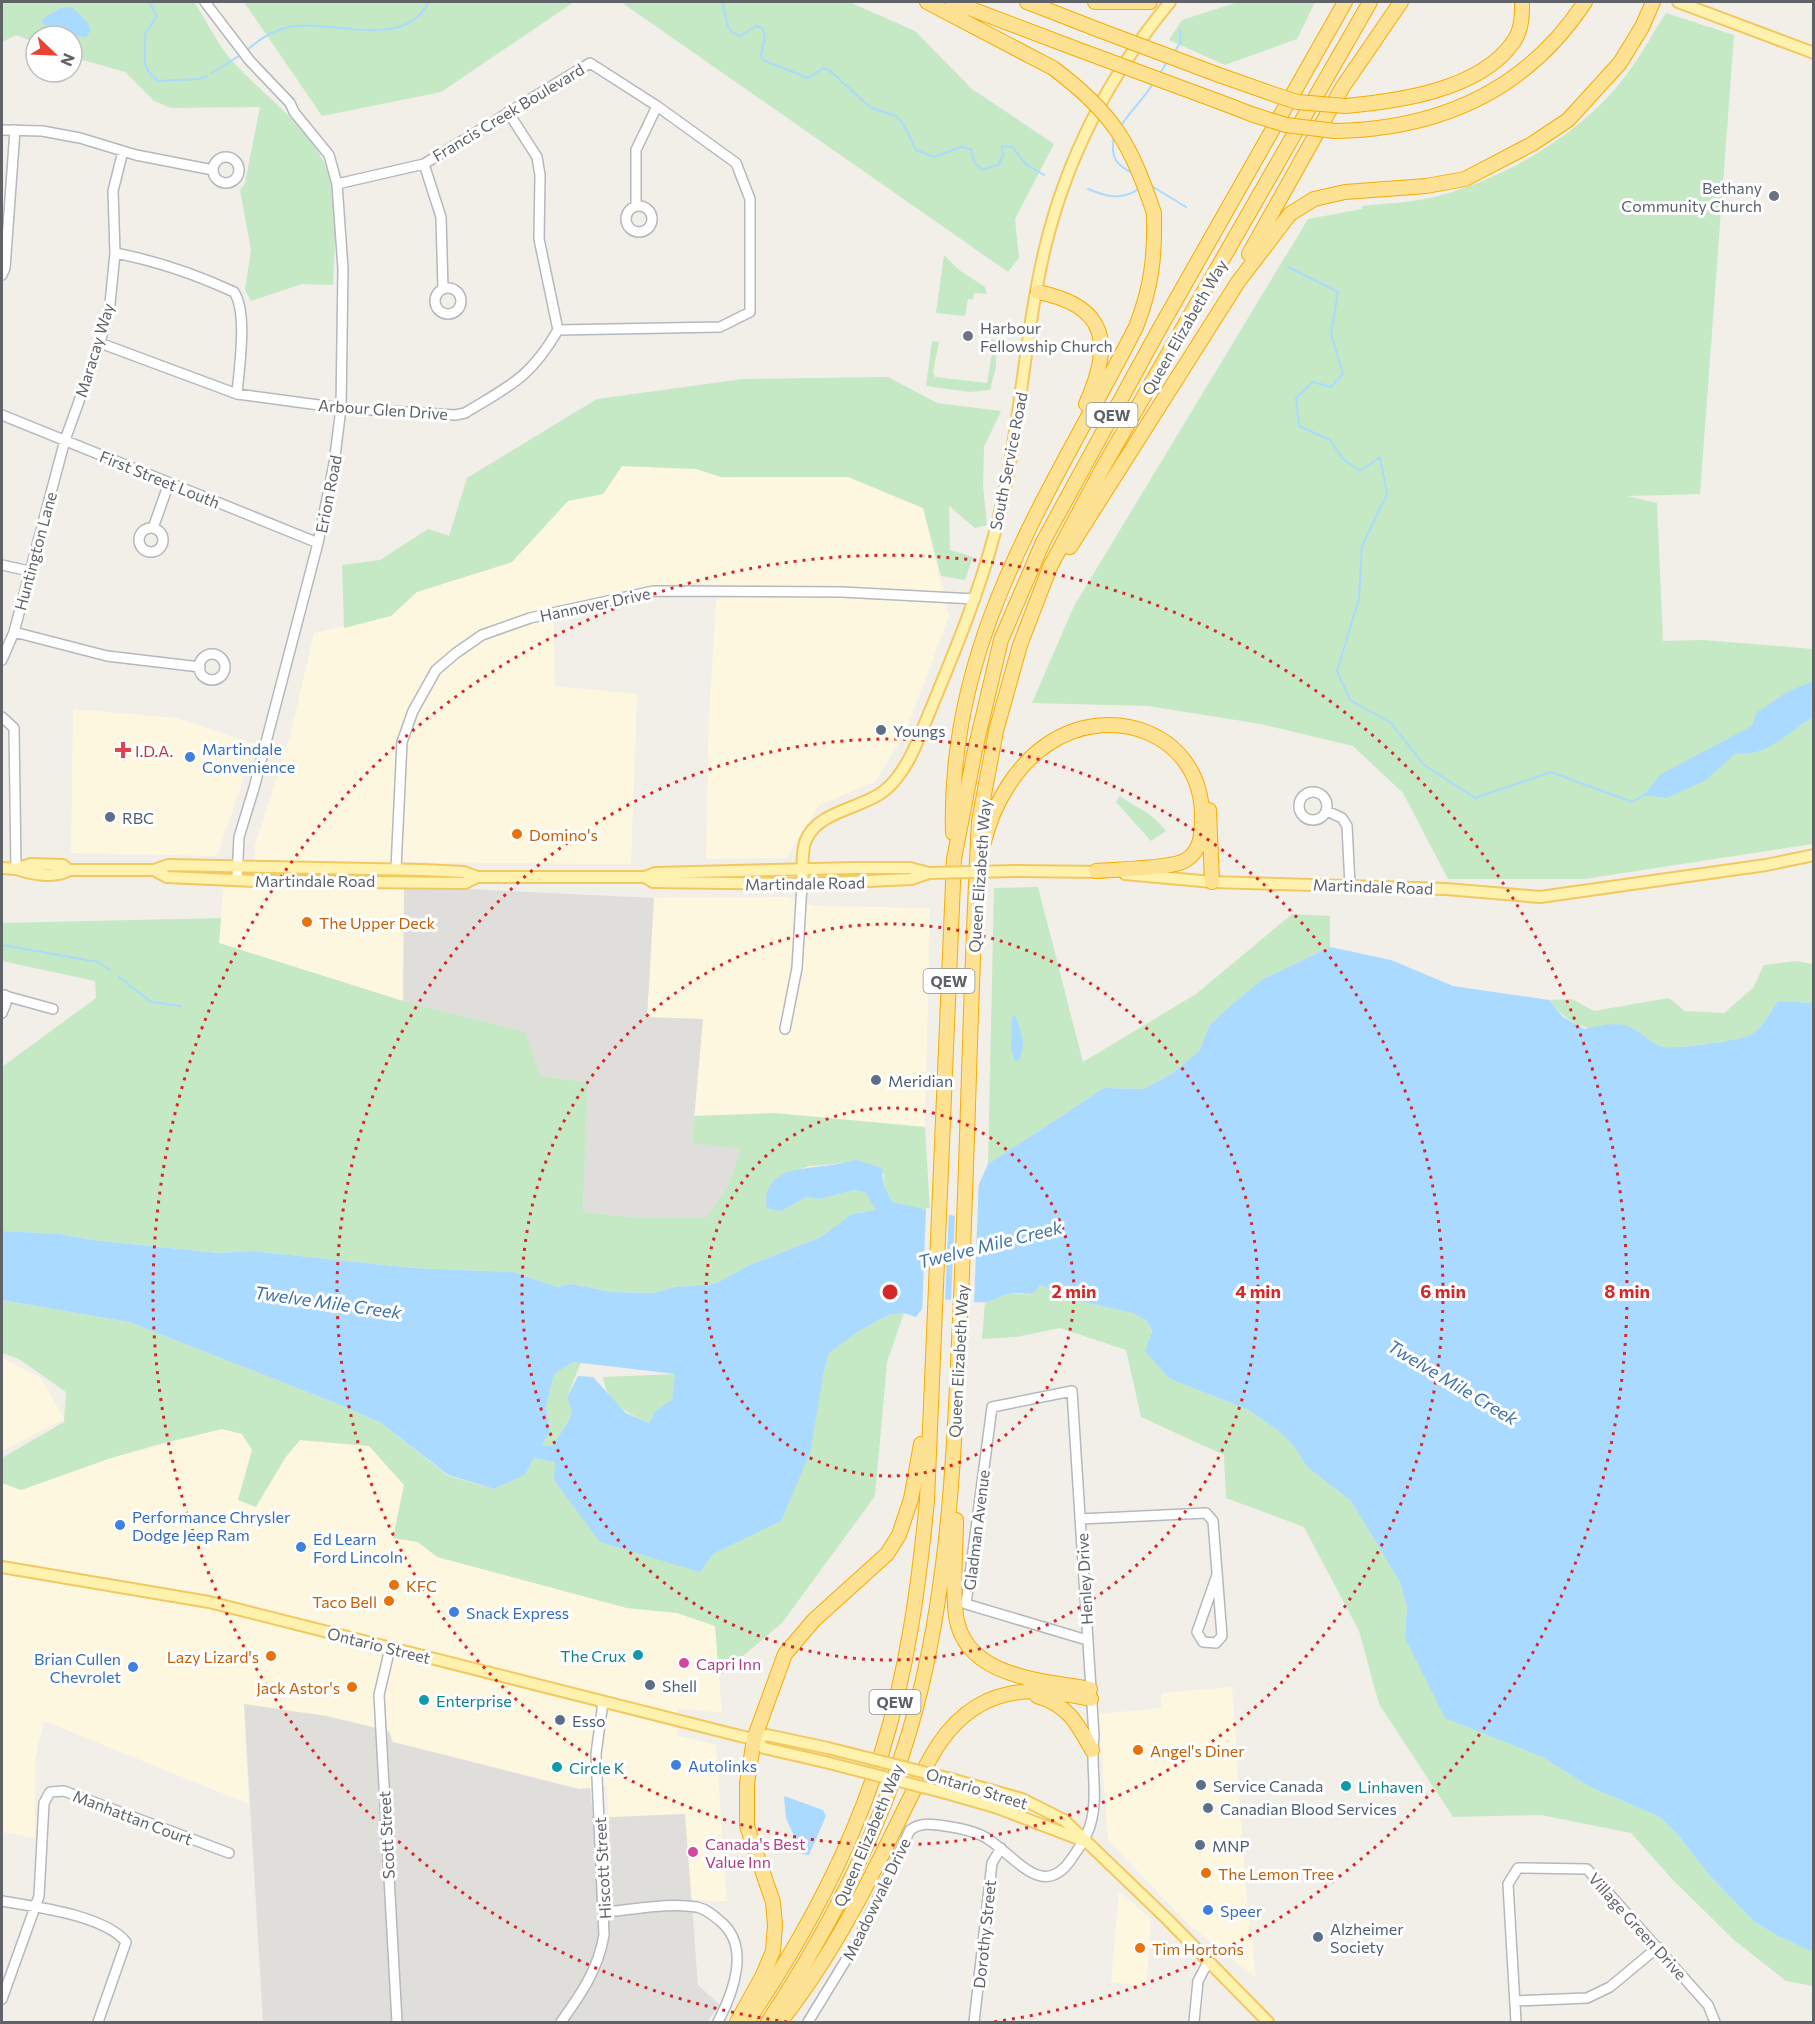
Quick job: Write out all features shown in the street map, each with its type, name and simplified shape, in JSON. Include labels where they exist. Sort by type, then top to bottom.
[{"type":"highway","points":[[927,2],[1053,68],[1082,90],[1114,123],[1134,158],[1154,213],[1155,258],[1149,295],[1136,327],[1047,491],[1004,577],[980,648],[967,696],[952,797],[954,859]]},
{"type":"highway","points":[[952,2],[1254,115],[1286,125],[1335,131],[1365,130],[1427,120],[1456,110],[1490,93],[1551,46],[1585,2]]},
{"type":"highway","points":[[1027,2],[1297,102],[1346,106],[1396,102],[1428,94],[1460,81],[1486,66],[1500,56],[1514,41],[1522,22],[1522,2]]},
{"type":"highway","points":[[1095,2],[1150,2]]},
{"type":"highway","name":"Queen Elizabeth Way","points":[[747,2022],[782,1971],[838,1862],[880,1755],[908,1645],[920,1581],[927,1500],[954,859],[975,750],[1001,640],[1043,542],[1156,335],[1345,2]]},
{"type":"highway","name":"Queen Elizabeth Way","points":[[768,2022],[836,1911],[877,1821],[903,1749],[922,1686],[936,1614],[953,1475],[980,821],[988,768],[1020,645],[1050,567],[1101,471],[1370,2]]},
{"type":"highway","points":[[1207,333],[1342,88],[1401,2]]},
{"type":"highway","points":[[1020,645],[1063,558],[1250,265],[1290,214],[1314,199],[1345,192],[1426,186],[1465,179],[1532,144],[1569,120],[1620,63],[1642,27],[1653,2]]},
{"type":"highway","points":[[1038,292],[1072,301],[1085,309],[1095,321],[1102,354],[1100,370],[1089,398],[1047,491]]},
{"type":"highway","points":[[976,879],[990,817],[1001,797],[1035,754],[1069,733],[1114,724],[1154,735],[1177,751],[1194,774],[1209,807],[1212,882]]},
{"type":"highway","points":[[1096,871],[1173,866],[1187,860],[1197,848],[1202,835],[1202,795]]},
{"type":"highway","points":[[737,2022],[769,1959],[775,1925],[767,1883],[747,1826],[747,1784],[754,1739],[785,1654],[814,1620],[887,1554],[899,1535],[911,1499],[918,1467],[932,1349]]},
{"type":"highway","points":[[953,1475],[956,1540],[955,1607],[959,1629],[966,1643],[975,1654],[1001,1670],[1091,1694]]},
{"type":"highway","points":[[780,2022],[844,1928],[942,1738],[962,1717],[977,1706],[1008,1694],[1030,1690],[1091,1694]]},
{"type":"highway","points":[[1008,1694],[1037,1696],[1064,1708],[1080,1726],[1092,1750]]},
{"type":"main road","name":"South Service Road","points":[[802,884],[805,842],[814,827],[884,790],[908,761],[975,599],[996,531],[1045,249],[1059,198],[1078,151],[1118,74],[1170,2]]},
{"type":"main road","points":[[1678,2],[1814,53]]},
{"type":"main road","name":"Martindale Road","points":[[2,868],[16,869],[42,864],[63,865],[69,870],[154,870],[168,865],[396,869],[464,872],[477,877],[645,877],[655,873],[909,868],[929,873],[1096,871],[1212,882],[1350,885],[1540,897],[1766,865],[1814,855]]},
{"type":"main road","name":"Martindale Road","points":[[154,870],[167,877],[237,879],[465,883],[477,877]]},
{"type":"main road","name":"Martindale Road","points":[[645,877],[653,882],[802,884],[912,879],[929,873]]},
{"type":"main road","name":"Ontario Street","points":[[2,1567],[209,1602],[754,1739],[767,1736],[828,1748],[1022,1799],[1064,1820],[1167,1918],[1268,2022]]},
{"type":"main road","name":"Ontario Street","points":[[754,1739],[764,1748],[998,1808],[1084,1841]]},
{"type":"street","name":"Erion Road","points":[[198,2],[247,63],[290,103],[294,112],[329,155],[337,184],[343,269],[341,408],[334,464],[318,543],[255,788],[239,837],[237,879]]},
{"type":"street","name":"Erion Road","points":[[205,2],[233,45]]},
{"type":"street","name":"Francis Creek Boulevard","points":[[337,184],[424,164],[590,63],[657,105],[736,162],[750,199],[750,312],[720,327],[558,330]]},
{"type":"street","points":[[636,206],[636,150],[657,105]]},
{"type":"street","points":[[508,112],[537,157],[540,175],[539,239],[558,330]]},
{"type":"street","points":[[2,130],[80,138],[123,151],[213,170]]},
{"type":"street","points":[[2,275],[15,130]]},
{"type":"street","name":"Maracay Way","points":[[65,440],[100,343],[110,304],[115,253],[113,191],[123,151]]},
{"type":"street","points":[[424,164],[441,217],[443,289]]},
{"type":"street","points":[[115,253],[179,268],[234,292],[239,299],[241,324],[237,394]]},
{"type":"street","name":"Arbour Glen Drive","points":[[100,343],[237,394],[341,408],[455,415],[465,413],[522,378],[541,358],[558,330]]},
{"type":"street","name":"First Street Louth","points":[[2,415],[318,543]]},
{"type":"street","name":"Huntington Lane","points":[[2,660],[14,632],[65,440]]},
{"type":"street","points":[[153,528],[169,483]]},
{"type":"street","points":[[2,565],[29,571]]},
{"type":"street","name":"Hannover Drive","points":[[396,869],[402,742],[413,711],[436,670],[456,652],[482,635],[530,618],[653,591],[842,592],[975,599]]},
{"type":"street","points":[[14,632],[107,656],[200,667]]},
{"type":"street","points":[[2,717],[14,728],[16,869]]},
{"type":"street","points":[[1327,811],[1342,818],[1347,826],[1350,885]]},
{"type":"street","points":[[785,1029],[797,968],[802,884]]},
{"type":"street","points":[[3,995],[53,1009]]},
{"type":"street","points":[[2,1014],[6,1003],[3,995]]},
{"type":"street","name":"Henley Drive","points":[[997,1406],[1072,1391],[1094,1736],[1092,1750],[1093,1816],[1084,1841]]},
{"type":"street","name":"Gladman Avenue","points":[[997,1406],[992,1407],[966,1604],[1087,1640]]},
{"type":"street","points":[[1080,1519],[1206,1514],[1213,1521],[1222,1636],[1216,1643],[1203,1642],[1197,1632],[1217,1575]]},
{"type":"street","name":"Scott Street","points":[[390,1648],[379,1695],[397,2022]]},
{"type":"street","name":"Hiscott Street","points":[[561,2022],[591,1979],[600,1958],[604,1912],[596,1754],[603,1702]]},
{"type":"street","name":"Manhattan Court","points":[[36,1907],[41,1887],[44,1803],[50,1792],[64,1791],[229,1853]]},
{"type":"street","name":"Meadowvale Drive","points":[[808,2022],[857,1942],[909,1830],[918,1824],[956,1828],[987,1838],[1035,1875],[1046,1878],[1061,1874],[1084,1841]]},
{"type":"street","name":"Dorothy Street","points":[[974,2022],[992,1863],[1001,1848]]},
{"type":"street","name":"Village Green Drive","points":[[1516,2022],[1508,1884],[1518,1868],[1587,1869],[1708,2005],[1715,2022]]},
{"type":"street","points":[[2,1901],[36,1907],[105,1925],[118,1932],[126,1942],[98,2022]]},
{"type":"street","points":[[604,1912],[678,1906],[698,1907],[708,1911],[725,1925],[737,1948],[737,1969],[726,2006],[718,2022]]},
{"type":"street","points":[[2,1999],[36,1907]]},
{"type":"street","points":[[1515,2001],[1587,1998],[1610,1987],[1658,1947]]},
{"type":"street","points":[[1194,2022],[1198,1981],[1208,1962]]},
{"type":"shaded area","points":[[622,466],[696,469],[722,477],[848,477],[923,508],[949,616],[906,731],[875,782],[819,805],[786,858],[706,859],[709,716],[717,585],[688,582],[553,606],[555,686],[637,694],[631,864],[255,861],[255,845],[290,737],[314,633],[391,616],[417,592],[512,562],[568,501],[603,494]]},
{"type":"shaded area","points":[[73,709],[176,718],[255,744],[217,856],[71,853]]},
{"type":"shaded area","points":[[404,886],[403,1001],[219,943],[223,888]]},
{"type":"shaded area","points":[[404,886],[654,898],[647,1017],[703,1019],[692,1142],[740,1149],[727,1188],[707,1217],[633,1217],[583,1212],[588,1082],[541,1076],[403,1001]]},
{"type":"shaded area","points":[[787,897],[814,906],[930,908],[925,1127],[774,1113],[694,1116],[703,1019],[647,1018],[654,898]]},
{"type":"shaded area","points":[[2,1358],[41,1378],[64,1419],[2,1451]]},
{"type":"shaded area","points":[[222,1429],[242,1434],[253,1451],[238,1500],[255,1507],[285,1458],[300,1440],[369,1446],[404,1485],[393,1538],[418,1542],[437,1557],[627,1608],[677,1613],[715,1626],[722,1713],[678,1708],[677,1735],[716,1745],[727,1901],[690,1900],[685,1814],[608,1817],[607,1786],[579,1789],[244,1704],[249,1804],[44,1721],[35,1760],[35,1838],[2,1832],[2,1483],[21,1490],[111,1458]]},
{"type":"shaded area","points":[[1232,1687],[1246,1891],[1256,1978],[1189,1925],[1108,1840],[1099,1714],[1161,1708],[1161,1693]]},
{"type":"shaded area","points":[[244,1704],[327,1716],[389,1731],[393,1742],[579,1789],[590,1788],[593,1818],[685,1814],[698,1985],[720,2005],[707,2022],[263,2022]]},
{"type":"shaded area","points":[[1119,1891],[1151,1919],[1146,1986],[1111,1982]]},
{"type":"green space","points":[[2,2],[194,2],[228,56],[303,131],[324,162],[330,179],[334,205],[333,285],[302,284],[251,301],[245,290],[251,250],[240,190],[245,183],[260,107],[171,108],[154,101],[125,72],[84,60],[84,24],[24,24],[24,38],[16,35],[2,42]]},
{"type":"green space","points":[[244,2],[574,2],[441,92],[322,116]]},
{"type":"green space","points":[[621,2],[849,2],[915,31],[972,89],[1054,144],[1015,219],[1019,258],[1008,272]]},
{"type":"green space","points":[[1238,2],[1315,2],[1297,39],[1225,65],[1169,40],[1182,20]]},
{"type":"green space","points":[[1666,13],[1734,35],[1700,494],[1628,496],[1657,503],[1663,641],[1704,640],[1813,649],[1813,844],[1584,879],[1448,879],[1403,793],[1353,746],[1261,724],[1148,706],[1032,703],[1074,606],[1308,219],[1362,209],[1362,206],[1434,197],[1487,179],[1514,166],[1565,134],[1609,96],[1632,67]]},
{"type":"green space","points":[[944,255],[959,270],[985,287],[987,294],[974,293],[973,299],[968,299],[965,316],[936,313]]},
{"type":"green space","points":[[989,339],[996,340],[996,366],[990,390],[970,392],[926,386],[932,341],[939,342],[933,372],[935,377],[987,383],[993,348],[988,347]]},
{"type":"green space","points":[[888,377],[937,403],[1001,411],[984,447],[983,484],[987,525],[975,528],[949,506],[950,550],[973,557],[965,580],[941,576],[923,508],[848,477],[721,477],[696,469],[622,466],[603,494],[568,501],[512,562],[417,592],[391,616],[344,628],[342,565],[380,560],[428,529],[449,536],[467,478],[597,399],[743,379]]},
{"type":"green space","points":[[1120,796],[1150,815],[1166,831],[1151,841],[1116,802]]},
{"type":"green space","points":[[1038,887],[1083,1062],[1196,994],[1292,914],[1330,916],[1330,947],[1263,979],[1209,1026],[1199,1051],[1173,1073],[1144,1089],[1104,1088],[988,1164],[994,888]]},
{"type":"green space","points":[[221,918],[219,943],[403,1001],[525,1032],[541,1076],[588,1082],[583,1212],[633,1217],[707,1217],[727,1188],[740,1149],[692,1143],[694,1116],[774,1113],[925,1127],[930,1212],[892,1202],[883,1183],[884,1174],[854,1159],[846,1163],[810,1166],[782,1175],[782,1211],[806,1197],[819,1199],[854,1190],[865,1192],[877,1210],[852,1214],[821,1237],[749,1265],[715,1284],[676,1287],[653,1293],[612,1292],[571,1284],[557,1287],[513,1272],[413,1268],[251,1251],[218,1253],[92,1240],[60,1234],[2,1231],[2,1067],[96,998],[95,981],[2,961],[2,923]]},
{"type":"green space","points":[[1796,961],[1813,964],[1813,1003],[1778,1001],[1761,1026],[1753,1034],[1742,1039],[1681,1047],[1660,1046],[1633,1028],[1596,1029],[1577,1025],[1549,1000],[1572,999],[1594,1011],[1669,998],[1685,1011],[1724,1013],[1753,988],[1764,965]]},
{"type":"green space","points":[[1040,1285],[1079,1301],[1133,1313],[1147,1321],[1170,1379],[1249,1410],[1281,1433],[1294,1446],[1307,1467],[1351,1501],[1400,1582],[1407,1607],[1405,1638],[1445,1718],[1542,1757],[1590,1787],[1660,1817],[1678,1835],[1710,1876],[1755,1922],[1778,1936],[1813,1952],[1813,1986],[1786,1981],[1734,1940],[1672,1879],[1631,1833],[1541,1815],[1453,1817],[1379,1704],[1359,1631],[1304,1527],[1226,1498],[1224,1455],[1141,1417],[1126,1350],[1060,1328],[1016,1337],[982,1339],[985,1302],[1011,1293],[1029,1295]]},
{"type":"green space","points":[[2,1300],[129,1322],[343,1406],[381,1423],[448,1476],[494,1489],[525,1475],[534,1458],[555,1462],[713,1554],[781,1521],[829,1353],[859,1331],[888,1315],[904,1313],[887,1362],[875,1496],[782,1623],[719,1676],[715,1626],[677,1613],[627,1608],[437,1557],[418,1542],[393,1538],[404,1485],[369,1446],[300,1440],[285,1458],[256,1507],[238,1500],[252,1450],[242,1434],[222,1429],[111,1458],[21,1490],[2,1483],[2,1458],[64,1422],[66,1392],[19,1359],[2,1353]]},
{"type":"green space","points":[[574,1362],[581,1362],[567,1397],[572,1413],[553,1446],[541,1445],[550,1430],[546,1407],[554,1374]]},
{"type":"green space","points":[[675,1374],[672,1401],[655,1411],[649,1423],[633,1416],[613,1400],[603,1377]]},
{"type":"water","points":[[72,7],[88,23],[91,30],[86,37],[84,37],[84,24],[44,24],[41,20],[60,8]]},
{"type":"water","points":[[1813,681],[1813,717],[1777,742],[1758,752],[1736,753],[1706,780],[1667,798],[1644,795],[1661,774],[1752,726],[1756,713],[1787,692]]},
{"type":"water","name":"Twelve Mile Creek","points":[[1330,947],[1391,960],[1453,986],[1549,1000],[1563,1017],[1584,1029],[1609,1024],[1628,1026],[1648,1040],[1665,1047],[1694,1046],[1742,1038],[1753,1034],[1761,1026],[1778,1001],[1813,1003],[1813,1952],[1778,1936],[1755,1922],[1710,1876],[1678,1835],[1660,1817],[1590,1787],[1542,1757],[1445,1718],[1405,1638],[1407,1607],[1400,1582],[1351,1501],[1307,1467],[1294,1446],[1281,1433],[1249,1410],[1170,1379],[1145,1351],[1152,1332],[1147,1321],[1133,1313],[1079,1301],[1040,1285],[1034,1292],[1028,1294],[1012,1293],[985,1302],[929,1300],[916,1317],[904,1313],[888,1315],[859,1331],[829,1353],[810,1453],[781,1521],[713,1554],[700,1572],[600,1542],[554,1480],[555,1462],[534,1458],[525,1475],[494,1489],[448,1475],[381,1423],[129,1322],[2,1300],[2,1231],[60,1234],[92,1240],[218,1253],[251,1251],[413,1268],[513,1272],[557,1287],[571,1284],[612,1292],[653,1293],[676,1287],[715,1284],[749,1265],[821,1237],[852,1214],[876,1210],[865,1192],[854,1190],[819,1199],[806,1197],[782,1211],[767,1208],[768,1192],[774,1181],[798,1170],[843,1163],[854,1159],[882,1168],[883,1183],[892,1202],[964,1218],[988,1164],[1104,1088],[1144,1089],[1173,1073],[1199,1051],[1209,1026],[1263,979]],"holes":[[[574,1362],[675,1374],[672,1400],[655,1411],[649,1423],[626,1413],[593,1377],[578,1376],[567,1397],[572,1413],[570,1417],[553,1446],[542,1445],[550,1430],[546,1407],[554,1374]]]},
{"type":"water","points":[[1015,1016],[1021,1032],[1023,1048],[1019,1060],[1015,1062],[1011,1048],[1012,1017]]},
{"type":"water","points":[[784,1796],[823,1810],[826,1816],[809,1855],[802,1854],[786,1818]]},
{"type":"pier","points":[[979,1177],[974,1304],[951,1301],[955,1213],[962,1215]]},
{"type":"pier","points":[[926,1208],[949,1212],[945,1301],[931,1303],[922,1314]]},
{"type":"waterway","points":[[149,2],[157,16],[145,34],[145,64],[148,71],[158,81],[199,79],[207,76]]},
{"type":"waterway","points":[[247,50],[269,34],[289,27],[313,26],[369,30],[404,25],[418,17],[429,2]]},
{"type":"waterway","points":[[683,2],[701,2]]},
{"type":"waterway","points":[[722,2],[729,27],[735,34],[740,36],[756,26],[762,28],[765,35],[761,56],[765,61],[808,78],[823,68],[829,70],[871,108],[896,116],[904,125],[916,150],[934,157],[961,147],[971,149],[974,162],[982,170],[998,165],[1003,156],[1002,146],[1012,147],[1026,164],[1044,175]]},
{"type":"waterway","points":[[1174,53],[1181,41],[1180,30]]},
{"type":"waterway","points":[[212,73],[242,54]]},
{"type":"waterway","points":[[1159,75],[1167,62]]},
{"type":"waterway","points":[[1120,127],[1154,82]]},
{"type":"waterway","points":[[1114,137],[1113,150],[1116,160],[1134,174]]},
{"type":"waterway","points":[[1150,185],[1186,207]]},
{"type":"waterway","points":[[1088,189],[1102,194],[1121,196],[1140,188]]},
{"type":"waterway","points":[[1288,267],[1338,292],[1331,334],[1343,374],[1331,387],[1313,382],[1296,398],[1299,426],[1330,440],[1342,458],[1360,471],[1380,457],[1387,494],[1362,546],[1359,599],[1337,671],[1350,700],[1391,723],[1424,765],[1475,798],[1551,772],[1632,802],[1644,795]]},
{"type":"waterway","points":[[2,945],[98,962],[110,970]]},
{"type":"waterway","points":[[119,977],[151,1002],[181,1006]]},
{"type":"place","name":"Bethany Community Church","points":[[1774,196]]},
{"type":"place","name":"Harbour Fellowship Church","points":[[968,336]]},
{"type":"place","name":"Youngs","points":[[881,730]]},
{"type":"place","name":"I.D.A.","points":[[123,750]]},
{"type":"place","name":"Martindale Convenience","points":[[190,757]]},
{"type":"place","name":"RBC","points":[[110,817]]},
{"type":"place","name":"Domino's","points":[[517,834]]},
{"type":"place","name":"The Upper Deck","points":[[307,922]]},
{"type":"place","name":"Meridian","points":[[876,1080]]},
{"type":"place","name":"Performance Chrysler Dodge Jeep Ram","points":[[120,1525]]},
{"type":"place","name":"Ed Learn Ford Lincoln","points":[[301,1547]]},
{"type":"place","name":"KFC","points":[[394,1585]]},
{"type":"place","name":"Taco Bell","points":[[389,1601]]},
{"type":"place","name":"Snack Express","points":[[454,1612]]},
{"type":"place","name":"The Crux","points":[[638,1655]]},
{"type":"place","name":"Lazy Lizard's","points":[[271,1656]]},
{"type":"place","name":"Capri Inn","points":[[684,1663]]},
{"type":"place","name":"Brian Cullen Chevrolet","points":[[133,1667]]},
{"type":"place","name":"Shell","points":[[650,1685]]},
{"type":"place","name":"Jack Astor's","points":[[352,1687]]},
{"type":"place","name":"Enterprise","points":[[424,1700]]},
{"type":"place","name":"Esso","points":[[560,1720]]},
{"type":"place","name":"Angel's Diner","points":[[1138,1750]]},
{"type":"place","name":"Autolinks","points":[[676,1765]]},
{"type":"place","name":"Circle K","points":[[557,1767]]},
{"type":"place","name":"Service Canada","points":[[1201,1785]]},
{"type":"place","name":"Linhaven","points":[[1346,1786]]},
{"type":"place","name":"Canadian Blood Services","points":[[1208,1808]]},
{"type":"place","name":"MNP","points":[[1200,1845]]},
{"type":"place","name":"Canada's Best Value Inn","points":[[693,1852]]},
{"type":"place","name":"The Lemon Tree","points":[[1206,1873]]},
{"type":"place","name":"Speer","points":[[1208,1910]]},
{"type":"place","name":"Alzheimer Society","points":[[1318,1937]]},
{"type":"place","name":"Tim Hortons","points":[[1140,1948]]}]
